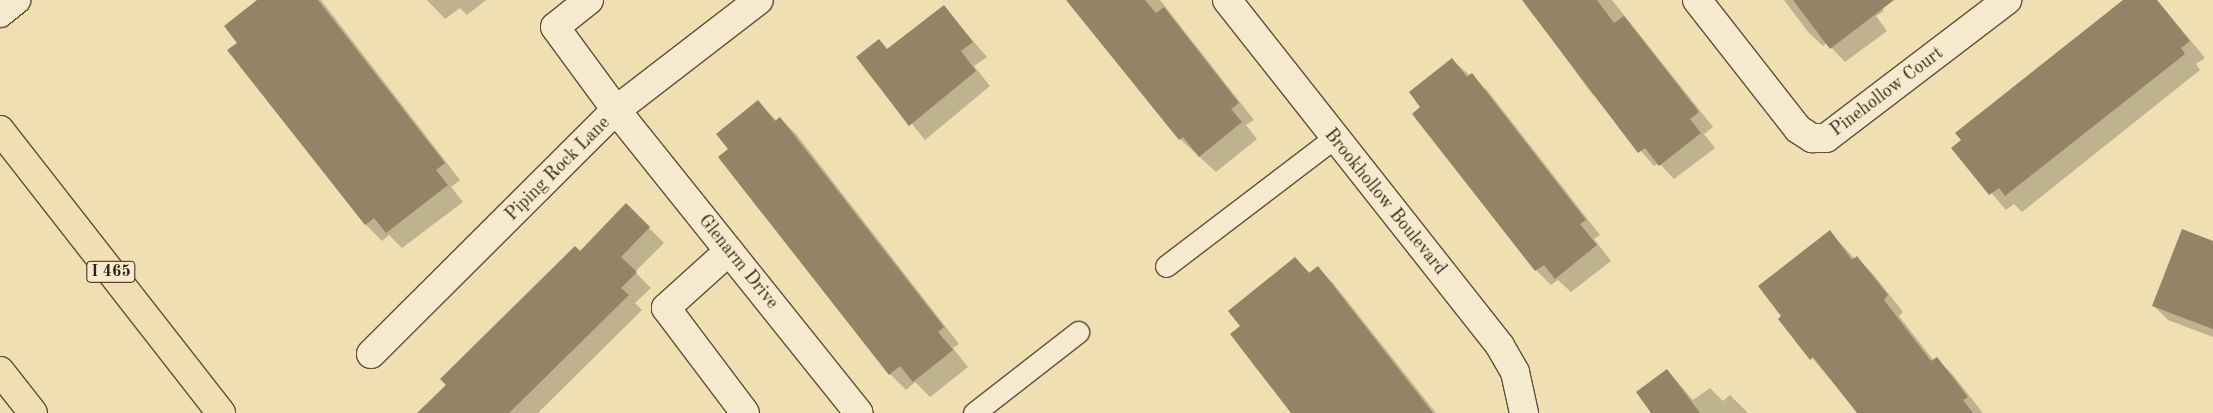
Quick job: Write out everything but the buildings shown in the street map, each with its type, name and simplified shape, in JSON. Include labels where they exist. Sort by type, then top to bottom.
[{"type":"highway","name":"I 465","points":[[0,130],[221,413]]},
{"type":"highway","points":[[0,371],[33,413]]},
{"type":"street","points":[[0,13],[16,0]]},
{"type":"street","name":"Glenarm Drive","points":[[589,0],[556,27],[616,110],[859,413]]},
{"type":"street","name":"Piping Rock Lane","points":[[371,354],[616,110],[759,0]]},
{"type":"street","name":"Brookhollow Boulevard","points":[[1226,0],[1333,139],[1500,346],[1515,372],[1524,413]]},
{"type":"street","name":"Pinehollow Court","points":[[1697,0],[1798,129],[1812,138],[1826,138],[2007,0]]},
{"type":"street","points":[[729,251],[666,308],[746,413]]},
{"type":"lane","points":[[1166,266],[1333,139]]},
{"type":"lane","points":[[974,413],[1078,332]]}]
